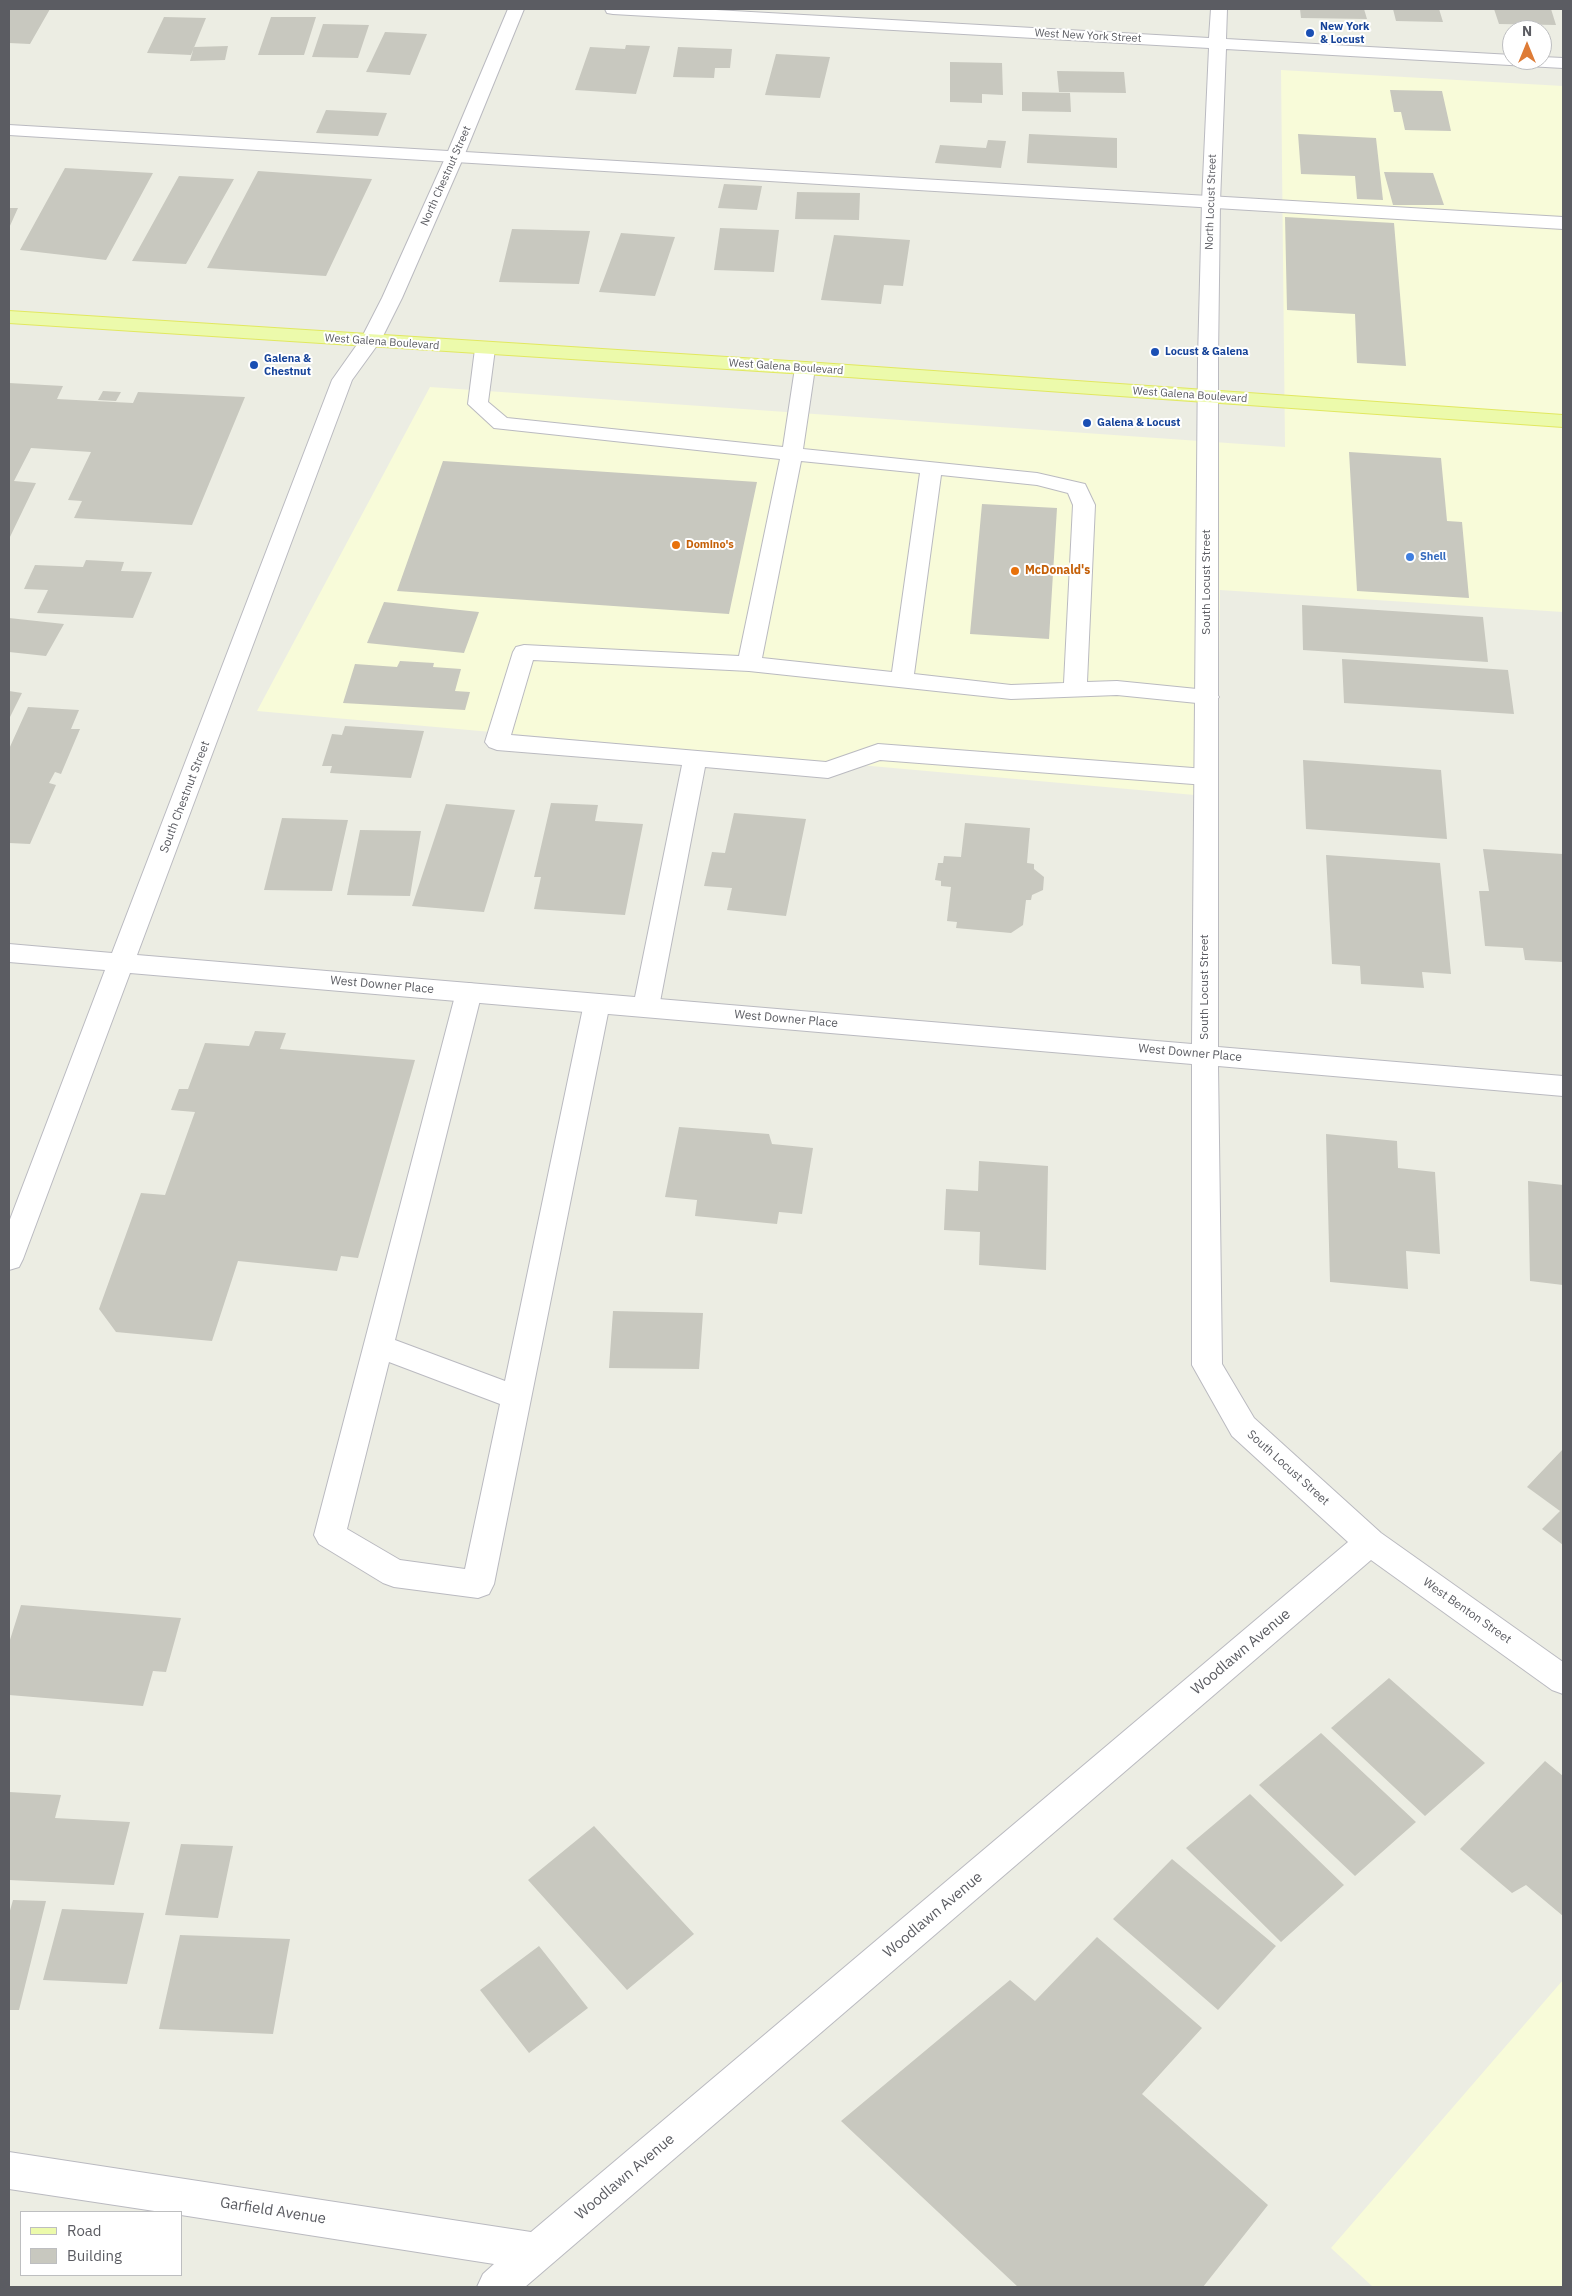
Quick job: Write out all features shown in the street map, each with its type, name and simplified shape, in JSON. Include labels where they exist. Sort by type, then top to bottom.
[{"type":"main road","name":"West Galena Boulevard","points":[[9,317],[805,368],[1563,421]]},
{"type":"street","name":"North Chestnut Street","points":[[371,340],[455,156],[516,9]]},
{"type":"street","name":"West New York Street","points":[[613,9],[1563,63]]},
{"type":"street","name":"North Locust Street","points":[[1208,396],[1211,202],[1218,9]]},
{"type":"street","points":[[9,130],[1563,223]]},
{"type":"street","name":"South Chestnut Street","points":[[9,1259],[342,380],[371,340]]},
{"type":"street","points":[[485,349],[478,404],[500,424],[1037,479],[1076,490],[1084,505],[1075,689]]},
{"type":"street","points":[[749,664],[792,454],[805,368]]},
{"type":"street","name":"South Locust Street","points":[[1208,396],[1205,1054],[1207,1365],[1243,1427],[1370,1542]]},
{"type":"street","points":[[902,680],[931,468]]},
{"type":"street","points":[[1206,697],[1117,688],[1010,692],[749,664],[524,652],[497,742],[828,770],[878,752],[1206,777]]},
{"type":"street","points":[[646,1007],[695,759]]},
{"type":"street","name":"West Downer Place","points":[[9,953],[1563,1086]]},
{"type":"street","points":[[469,992],[330,1535],[394,1574],[478,1584],[597,1003]]},
{"type":"street","points":[[378,1346],[517,1398]]},
{"type":"street","name":"West Benton Street","points":[[1370,1542],[1563,1680]]},
{"type":"street","name":"Woodlawn Avenue","points":[[496,2287],[1370,1542]]},
{"type":"street","name":"Garfield Avenue","points":[[9,2170],[537,2252]]},
{"type":"shaded area","points":[[1281,70],[1563,86],[1563,612],[1220,590],[1217,797],[257,711],[430,387],[1285,447]]},
{"type":"shaded area","points":[[1563,1980],[1563,2287],[1373,2287],[1331,2248]]},
{"type":"building","points":[[9,9],[50,9],[30,44],[9,43]]},
{"type":"building","points":[[1300,9],[1364,9],[1367,19],[1301,18]]},
{"type":"building","points":[[1393,9],[1439,9],[1443,22],[1396,21]]},
{"type":"building","points":[[1494,9],[1551,9],[1556,25],[1552,25],[1552,20],[1502,20],[1502,24],[1499,24]]},
{"type":"building","points":[[164,17],[206,18],[191,55],[147,53]]},
{"type":"building","points":[[271,17],[316,17],[304,55],[258,55]]},
{"type":"building","points":[[323,24],[369,25],[358,58],[312,57]]},
{"type":"building","points":[[385,32],[427,34],[410,75],[366,72]]},
{"type":"building","points":[[626,45],[650,46],[636,94],[575,90],[590,47],[625,49]]},
{"type":"building","points":[[228,46],[225,60],[190,61],[194,47]]},
{"type":"building","points":[[678,47],[732,49],[730,68],[715,68],[714,78],[673,77]]},
{"type":"building","points":[[776,54],[830,57],[820,98],[765,95]]},
{"type":"building","points":[[950,62],[1002,63],[1003,95],[982,94],[982,103],[950,102]]},
{"type":"building","points":[[1057,71],[1124,72],[1126,93],[1059,92]]},
{"type":"building","points":[[1390,90],[1442,91],[1451,131],[1405,130],[1401,112],[1394,112]]},
{"type":"building","points":[[1022,92],[1070,93],[1071,112],[1022,111]]},
{"type":"building","points":[[326,110],[387,113],[378,136],[316,133]]},
{"type":"building","points":[[1029,134],[1117,138],[1117,168],[1027,163]]},
{"type":"building","points":[[1298,134],[1376,138],[1383,200],[1357,199],[1355,176],[1301,174]]},
{"type":"building","points":[[988,140],[1006,141],[1001,168],[935,163],[940,145],[986,148]]},
{"type":"building","points":[[65,168],[153,173],[106,260],[20,250]]},
{"type":"building","points":[[258,171],[372,179],[326,276],[207,268]]},
{"type":"building","points":[[1384,172],[1433,173],[1444,205],[1393,205]]},
{"type":"building","points":[[179,176],[234,179],[186,264],[132,261]]},
{"type":"building","points":[[724,184],[762,186],[757,210],[718,208]]},
{"type":"building","points":[[797,192],[860,193],[859,220],[795,219]]},
{"type":"building","points":[[9,208],[18,208],[9,228]]},
{"type":"building","points":[[1285,217],[1394,223],[1406,366],[1357,363],[1355,314],[1287,310]]},
{"type":"building","points":[[720,228],[779,230],[774,272],[714,270]]},
{"type":"building","points":[[512,229],[590,231],[579,284],[499,282]]},
{"type":"building","points":[[621,233],[675,237],[655,296],[599,292]]},
{"type":"building","points":[[834,235],[910,240],[903,286],[884,285],[881,304],[821,300]]},
{"type":"building","points":[[9,383],[63,386],[57,399],[133,403],[138,392],[245,397],[192,525],[74,518],[82,501],[68,500],[91,452],[31,448],[14,481],[36,483],[9,539]]},
{"type":"building","points":[[103,391],[121,392],[116,401],[98,400]]},
{"type":"building","points":[[1349,452],[1441,458],[1447,521],[1462,522],[1469,598],[1357,591]]},
{"type":"building","points":[[443,461],[757,482],[729,614],[397,591]]},
{"type":"building","name":"McDonald's","points":[[982,504],[1057,508],[1049,639],[970,634]]},
{"type":"building","points":[[86,560],[124,562],[121,571],[152,572],[133,618],[37,613],[48,590],[24,589],[35,565],[83,567]]},
{"type":"building","points":[[384,602],[479,612],[464,653],[367,643]]},
{"type":"building","points":[[1302,605],[1483,617],[1488,662],[1303,650]]},
{"type":"building","points":[[9,618],[64,624],[46,656],[9,652]]},
{"type":"building","points":[[1342,659],[1508,670],[1514,714],[1344,703]]},
{"type":"building","points":[[400,661],[434,663],[433,667],[461,669],[455,691],[470,692],[465,710],[343,703],[355,664],[397,667]]},
{"type":"building","points":[[9,691],[22,693],[9,719]]},
{"type":"building","points":[[28,707],[79,710],[71,729],[80,729],[61,774],[55,772],[49,783],[56,785],[30,844],[9,843],[9,749]]},
{"type":"building","points":[[345,726],[424,731],[411,778],[330,773],[332,766],[322,766],[332,734],[342,735]]},
{"type":"building","points":[[1303,760],[1441,770],[1447,839],[1306,829]]},
{"type":"building","points":[[551,803],[598,805],[595,821],[643,824],[625,915],[534,909],[541,877],[534,877]]},
{"type":"building","points":[[446,804],[515,810],[484,912],[412,906]]},
{"type":"building","points":[[734,813],[806,819],[786,916],[727,910],[732,888],[704,886],[712,852],[725,853]]},
{"type":"building","points":[[282,818],[348,820],[332,891],[264,890]]},
{"type":"building","points":[[965,823],[1030,828],[1027,863],[1034,864],[1034,869],[1044,877],[1043,890],[1032,895],[1031,900],[1026,900],[1023,925],[1011,933],[956,928],[957,922],[947,921],[951,887],[941,886],[941,881],[935,880],[938,863],[943,863],[944,856],[961,857]]},
{"type":"building","points":[[360,830],[421,831],[410,896],[347,895]]},
{"type":"building","points":[[1483,849],[1563,854],[1563,962],[1525,960],[1523,948],[1485,946],[1479,891],[1489,891]]},
{"type":"building","points":[[1326,855],[1440,863],[1451,974],[1422,972],[1424,988],[1361,984],[1360,966],[1332,964]]},
{"type":"building","points":[[255,1031],[286,1033],[280,1049],[415,1060],[358,1258],[341,1256],[337,1271],[238,1261],[212,1341],[116,1332],[99,1309],[141,1193],[165,1195],[195,1112],[171,1110],[179,1089],[188,1089],[205,1043],[249,1046]]},
{"type":"building","points":[[679,1127],[769,1134],[772,1144],[813,1148],[802,1214],[779,1212],[777,1224],[695,1216],[697,1200],[665,1197]]},
{"type":"building","points":[[1326,1134],[1397,1141],[1398,1168],[1435,1172],[1440,1254],[1406,1251],[1408,1289],[1330,1282]]},
{"type":"building","points":[[979,1161],[1048,1166],[1046,1270],[979,1265],[980,1232],[944,1230],[946,1189],[978,1191]]},
{"type":"building","points":[[1528,1181],[1563,1185],[1563,1285],[1530,1281]]},
{"type":"building","points":[[613,1311],[703,1313],[699,1369],[609,1368]]},
{"type":"building","points":[[1563,1449],[1563,1545],[1542,1529],[1560,1511],[1527,1487]]},
{"type":"building","points":[[21,1605],[181,1618],[166,1672],[153,1671],[143,1706],[9,1695],[9,1643]]},
{"type":"building","points":[[1389,1678],[1485,1763],[1425,1816],[1331,1728]]},
{"type":"building","points":[[1321,1733],[1416,1822],[1355,1876],[1259,1785]]},
{"type":"building","points":[[1545,1761],[1563,1776],[1563,1916],[1526,1885],[1512,1893],[1460,1849]]},
{"type":"building","points":[[9,1792],[61,1795],[55,1818],[130,1822],[114,1885],[9,1880]]},
{"type":"building","points":[[1250,1794],[1344,1885],[1281,1942],[1186,1848]]},
{"type":"building","points":[[594,1826],[694,1934],[627,1990],[528,1880]]},
{"type":"building","points":[[181,1844],[233,1846],[218,1918],[165,1915]]},
{"type":"building","points":[[1172,1859],[1276,1946],[1218,2010],[1113,1919]]},
{"type":"building","points":[[13,1900],[46,1901],[19,2010],[9,2010],[9,1914]]},
{"type":"building","points":[[62,1909],[144,1913],[127,1984],[43,1980]]},
{"type":"building","points":[[180,1935],[290,1939],[273,2034],[159,2029]]},
{"type":"building","points":[[1097,1937],[1202,2028],[1142,2094],[1268,2205],[1203,2287],[1018,2287],[841,2121],[1010,1980],[1035,2001]]},
{"type":"building","points":[[539,1946],[588,2008],[529,2053],[480,1990]]},
{"type":"place","name":"New York & Locust","points":[[1310,33]]},
{"type":"place","name":"Locust & Galena","points":[[1155,352]]},
{"type":"place","name":"Galena & Chestnut","points":[[254,365]]},
{"type":"place","name":"Galena & Locust","points":[[1087,423]]},
{"type":"place","name":"Domino's","points":[[676,545]]},
{"type":"place","name":"Shell","points":[[1410,557]]},
{"type":"place","name":"McDonald's","points":[[1015,571]]}]
